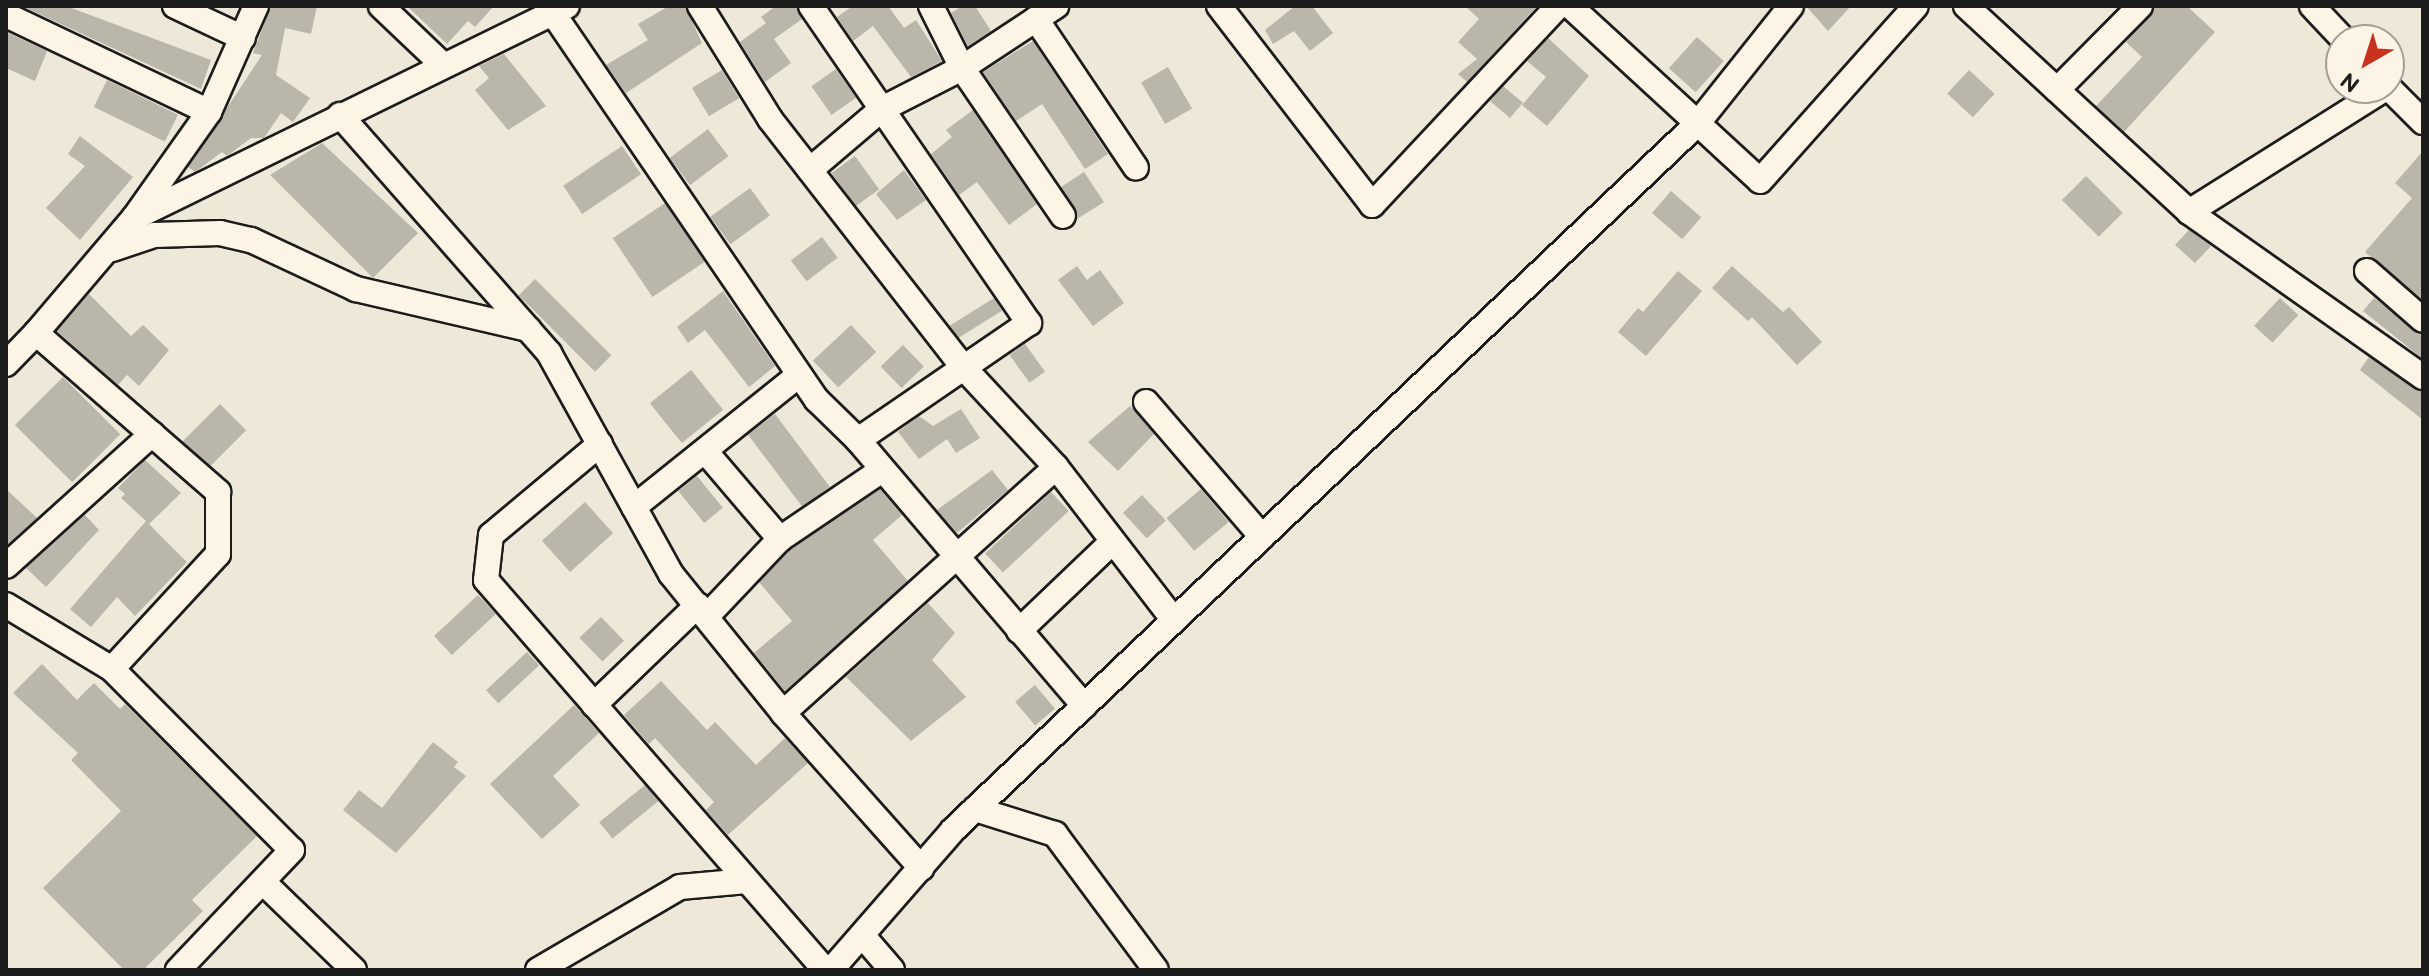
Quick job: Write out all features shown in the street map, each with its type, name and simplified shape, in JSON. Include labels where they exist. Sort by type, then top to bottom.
[{"type":"street","points":[[175,6],[243,38]]},
{"type":"street","points":[[6,364],[112,249],[209,112],[256,6]]},
{"type":"street","points":[[381,6],[443,65]]},
{"type":"street","points":[[700,6],[770,119],[964,368],[1056,467],[1111,543],[1174,620]]},
{"type":"street","points":[[811,6],[1029,323],[858,440]]},
{"type":"street","points":[[931,6],[962,68],[1063,216]]},
{"type":"street","points":[[1219,6],[1372,205],[1558,6]]},
{"type":"street","points":[[1570,6],[1760,181],[1916,6]]},
{"type":"street","points":[[831,970],[975,809],[1698,123],[1791,6]]},
{"type":"street","points":[[1966,6],[2189,212],[2423,377]]},
{"type":"street","points":[[2057,90],[2140,6]]},
{"type":"street","points":[[2312,6],[2329,24]]},
{"type":"street","points":[[134,218],[221,180],[340,115],[552,8],[799,375],[858,440],[879,472],[953,558],[1084,706]]},
{"type":"street","points":[[810,170],[882,109],[962,68],[1046,13],[1136,168]]},
{"type":"street","points":[[6,15],[209,112]]},
{"type":"street","points":[[2189,212],[2362,104]]},
{"type":"street","points":[[2404,104],[2423,122]]},
{"type":"street","points":[[340,115],[549,353],[671,574],[783,713],[921,868]]},
{"type":"street","points":[[112,249],[164,233],[220,233],[251,240],[356,289],[528,329]]},
{"type":"street","points":[[2367,271],[2423,320]]},
{"type":"street","points":[[36,333],[218,492],[218,554],[112,669]]},
{"type":"street","points":[[634,507],[799,375]]},
{"type":"street","points":[[1146,402],[1262,537]]},
{"type":"street","points":[[6,566],[152,434]]},
{"type":"street","points":[[600,444],[491,535],[486,580],[825,970]]},
{"type":"street","points":[[705,451],[780,539]]},
{"type":"street","points":[[783,713],[1056,467]]},
{"type":"street","points":[[594,705],[780,539],[879,472]]},
{"type":"street","points":[[1019,631],[1111,543]]},
{"type":"street","points":[[6,605],[112,669],[292,850],[264,883],[178,970]]},
{"type":"street","points":[[975,809],[1055,834],[1156,970]]},
{"type":"street","points":[[538,970],[680,887],[747,881]]},
{"type":"street","points":[[264,883],[354,970]]},
{"type":"street","points":[[862,935],[892,970]]},
{"type":"building","points":[[22,6],[66,6],[211,60],[201,89]]},
{"type":"building","points":[[271,6],[317,6],[311,34],[285,28],[276,75],[310,98],[293,122],[281,113],[264,138],[251,138],[227,156],[222,152],[195,172],[188,167],[262,55],[253,53]]},
{"type":"building","points":[[407,6],[494,6],[475,27],[468,21],[447,44]]},
{"type":"building","points":[[669,6],[685,6],[702,43],[626,93],[606,65],[648,40],[638,24]]},
{"type":"building","points":[[776,6],[796,6],[802,19],[774,39],[791,63],[765,82],[740,42],[766,23],[761,17]]},
{"type":"building","points":[[853,6],[888,6],[904,28],[916,20],[942,61],[911,77],[873,26],[853,41],[837,17]]},
{"type":"building","points":[[962,6],[975,6],[991,31],[968,46],[951,13]]},
{"type":"building","points":[[1295,6],[1312,6],[1333,33],[1310,51],[1294,31],[1273,44],[1265,30]]},
{"type":"building","points":[[1465,6],[1537,6],[1467,82],[1458,74],[1477,59],[1458,42],[1479,19]]},
{"type":"building","points":[[1806,6],[1851,6],[1828,31]]},
{"type":"building","points":[[2155,6],[2187,6],[2215,32],[2124,132],[2096,106],[2142,57],[2126,42]]},
{"type":"building","points":[[6,32],[47,51],[35,81],[6,68]]},
{"type":"building","points":[[1697,37],[1724,61],[1696,92],[1669,68]]},
{"type":"building","points":[[1548,38],[1589,76],[1547,126],[1522,105],[1546,77],[1527,61]]},
{"type":"building","points":[[1033,41],[1108,154],[1085,169],[1042,104],[1016,121],[983,72]]},
{"type":"building","points":[[504,54],[546,106],[508,130],[475,90],[489,78],[479,66]]},
{"type":"building","points":[[1168,67],[1192,109],[1165,124],[1141,82]]},
{"type":"building","points":[[836,69],[856,98],[832,115],[811,86]]},
{"type":"building","points":[[722,70],[739,98],[709,116],[692,88]]},
{"type":"building","points":[[1969,70],[1995,94],[1973,117],[1947,93]]},
{"type":"building","points":[[107,80],[178,115],[165,142],[94,107]]},
{"type":"building","points":[[1503,86],[1523,103],[1510,118],[1490,101]]},
{"type":"building","points":[[973,110],[1037,204],[1009,225],[977,182],[959,195],[931,154],[952,137],[946,130]]},
{"type":"building","points":[[708,129],[728,156],[690,185],[670,158]]},
{"type":"building","points":[[80,136],[133,177],[80,240],[46,208],[85,166],[68,154]]},
{"type":"building","points":[[322,143],[418,233],[373,278],[270,175]]},
{"type":"building","points":[[622,146],[641,174],[582,214],[563,186]]},
{"type":"building","points":[[2423,151],[2423,300],[2365,252],[2412,198],[2395,183]]},
{"type":"building","points":[[855,156],[879,189],[856,206],[832,173]]},
{"type":"building","points":[[904,170],[926,200],[897,220],[876,194]]},
{"type":"building","points":[[1084,172],[1104,202],[1077,219],[1061,187]]},
{"type":"building","points":[[2086,176],[2123,213],[2099,237],[2062,200]]},
{"type":"building","points":[[750,188],[770,216],[730,244],[710,217]]},
{"type":"building","points":[[1671,191],[1701,217],[1682,239],[1652,213]]},
{"type":"building","points":[[665,203],[705,262],[652,297],[613,238]]},
{"type":"building","points":[[2189,230],[2211,246],[2195,263],[2175,245]]},
{"type":"building","points":[[822,237],[838,258],[807,281],[791,260]]},
{"type":"building","points":[[1077,266],[1087,280],[1100,270],[1124,303],[1093,326],[1058,280]]},
{"type":"building","points":[[1732,266],[1783,312],[1789,307],[1822,342],[1797,365],[1752,317],[1748,321],[1712,288]]},
{"type":"building","points":[[1678,271],[1702,291],[1646,356],[1618,332],[1638,308],[1643,312]]},
{"type":"building","points":[[535,279],[611,355],[595,372],[519,295]]},
{"type":"building","points":[[723,291],[775,366],[749,387],[705,330],[688,343],[677,327]]},
{"type":"building","points":[[89,294],[131,336],[143,325],[169,350],[139,386],[127,375],[118,385],[57,331]]},
{"type":"building","points":[[994,298],[1002,311],[958,338],[950,326]]},
{"type":"building","points":[[2280,298],[2298,315],[2272,343],[2254,326]]},
{"type":"building","points":[[2374,298],[2423,335],[2423,359],[2363,311]]},
{"type":"building","points":[[851,325],[876,352],[838,388],[813,360]]},
{"type":"building","points":[[1025,344],[1045,372],[1030,383],[1010,355]]},
{"type":"building","points":[[903,345],[924,367],[902,388],[881,367]]},
{"type":"building","points":[[2369,357],[2423,392],[2423,420],[2360,370]]},
{"type":"building","points":[[691,370],[723,410],[682,443],[650,403]]},
{"type":"building","points":[[63,377],[120,434],[72,482],[15,425]]},
{"type":"building","points":[[220,404],[246,430],[209,468],[183,441]]},
{"type":"building","points":[[1130,406],[1154,434],[1118,471],[1088,442]]},
{"type":"building","points":[[961,409],[980,438],[956,453],[947,439],[919,459],[898,432],[919,416],[933,426]]},
{"type":"building","points":[[775,414],[830,487],[803,507],[748,434]]},
{"type":"building","points":[[145,460],[181,493],[149,524],[187,562],[135,616],[117,597],[91,627],[70,609],[146,521],[121,498],[125,494],[118,488]]},
{"type":"building","points":[[992,470],[1008,490],[957,533],[937,510]]},
{"type":"building","points":[[697,476],[723,508],[704,523],[678,491]]},
{"type":"building","points":[[6,489],[37,518],[6,546]]},
{"type":"building","points":[[880,489],[902,515],[873,540],[908,581],[785,691],[754,653],[792,621],[759,582],[790,550]]},
{"type":"building","points":[[1201,489],[1229,522],[1194,551],[1167,518]]},
{"type":"building","points":[[1051,492],[1069,511],[1003,572],[985,553]]},
{"type":"building","points":[[1142,495],[1166,521],[1147,538],[1123,513]]},
{"type":"building","points":[[585,502],[613,533],[570,572],[542,541]]},
{"type":"building","points":[[85,515],[99,530],[46,587],[26,568]]},
{"type":"building","points":[[478,595],[496,614],[452,655],[434,636]]},
{"type":"building","points":[[928,603],[955,633],[932,660],[966,697],[911,741],[846,677]]},
{"type":"building","points":[[601,617],[624,641],[602,662],[579,638]]},
{"type":"building","points":[[527,652],[539,665],[498,703],[486,690]]},
{"type":"building","points":[[42,664],[77,700],[94,683],[120,709],[125,704],[257,836],[192,900],[203,911],[143,970],[124,970],[43,888],[121,811],[71,760],[78,753],[13,693]]},
{"type":"building","points":[[661,681],[707,730],[715,722],[756,765],[785,738],[808,763],[728,835],[706,810],[714,802],[655,738],[649,744],[624,715]]},
{"type":"building","points":[[1035,685],[1055,709],[1035,725],[1015,702]]},
{"type":"building","points":[[574,705],[599,733],[553,776],[580,805],[542,839],[490,784]]},
{"type":"building","points":[[433,742],[458,762],[454,767],[466,776],[396,853],[343,810],[359,790],[382,808]]},
{"type":"building","points":[[645,785],[658,801],[612,838],[599,822]]}]
